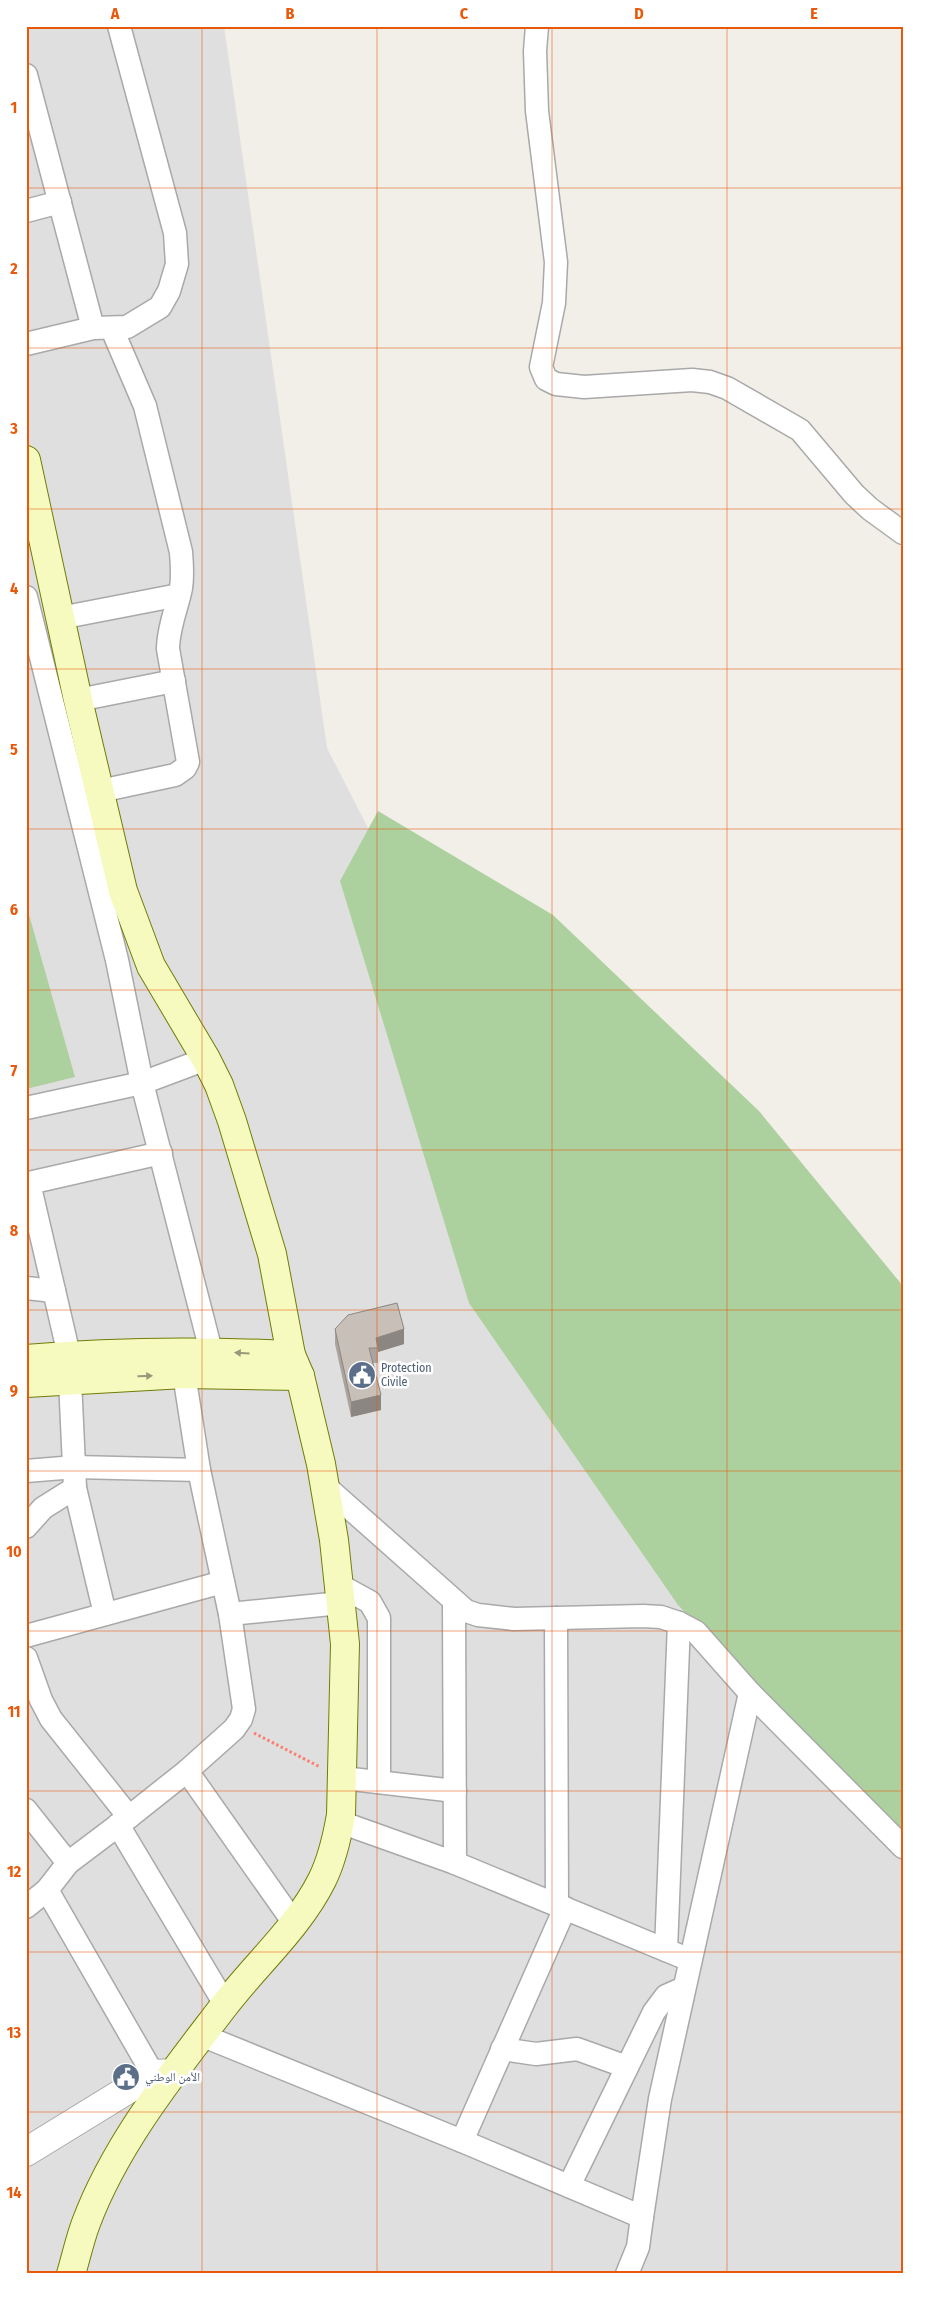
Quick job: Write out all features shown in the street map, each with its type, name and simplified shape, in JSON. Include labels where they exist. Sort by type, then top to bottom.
[{"type":"main road","points":[[26,460],[78,700],[100,791],[102,856],[123,892],[151,966],[206,1059],[219,1085],[252,1183],[272,1254],[296,1366],[325,1486],[345,1644],[343,1778],[340,1822],[337,1840],[322,1880],[294,1923],[201,2036],[163,2073],[112,2166],[86,2222],[71,2274]]},
{"type":"main road","points":[[26,1359],[69,1367],[113,1365],[211,1351],[296,1366]]},
{"type":"main road","points":[[113,1365],[184,1374],[296,1366]]},
{"type":"main road","points":[[26,1383],[69,1367]]},
{"type":"street","points":[[26,344],[103,328],[127,327],[160,307],[169,291],[177,264],[175,233],[118,26]]},
{"type":"street","points":[[537,26],[535,51],[537,111],[556,262],[554,303],[541,367],[544,376],[556,384],[584,387],[692,380],[718,384],[800,430],[854,494],[870,509],[903,533]]},
{"type":"street","points":[[26,75],[60,202],[103,328],[144,406],[181,552],[182,570],[179,595],[168,640],[168,655],[188,765],[180,772],[168,777],[100,791]]},
{"type":"street","points":[[26,211],[60,202]]},
{"type":"street","points":[[60,618],[179,595]]},
{"type":"street","points":[[26,597],[102,856],[117,960],[142,1083],[211,1351]]},
{"type":"street","points":[[78,700],[174,681]]},
{"type":"street","points":[[26,1108],[142,1083],[206,1059]]},
{"type":"street","points":[[104,1614],[75,1478],[69,1367],[54,1291],[28,1183],[161,1153]]},
{"type":"street","points":[[26,1288],[54,1291]]},
{"type":"street","points":[[26,1908],[47,1890],[68,1863],[188,1771],[238,1725],[244,1709],[230,1614],[200,1470],[184,1374]]},
{"type":"street","points":[[26,1471],[75,1478],[200,1470]]},
{"type":"street","points":[[26,1527],[75,1478]]},
{"type":"street","points":[[325,1486],[466,1611],[478,1615],[514,1619],[644,1616],[679,1623],[696,1632],[750,1693],[903,1847]]},
{"type":"street","points":[[26,1636],[222,1582]]},
{"type":"street","points":[[230,1614],[340,1594],[370,1602],[378,1612],[379,1618],[379,1782]]},
{"type":"street","points":[[454,1602],[455,1863]]},
{"type":"street","points":[[462,2140],[561,1907],[556,1618]]},
{"type":"street","points":[[666,1950],[679,1623]]},
{"type":"street","points":[[26,1658],[34,1706],[51,1719],[124,1821],[226,2004]]},
{"type":"street","points":[[627,2274],[638,2247],[660,2099],[750,1693]]},
{"type":"street","points":[[188,1771],[294,1923]]},
{"type":"street","points":[[343,1778],[455,1791]]},
{"type":"street","points":[[26,1810],[68,1863]]},
{"type":"street","points":[[340,1822],[455,1863],[690,1960]]},
{"type":"street","points":[[26,2152],[163,2073],[47,1890]]},
{"type":"street","points":[[569,2186],[658,2005],[666,1996],[684,1988]]},
{"type":"street","points":[[201,2036],[462,2140],[642,2218]]},
{"type":"street","points":[[502,2049],[536,2054],[577,2049],[627,2067]]},
{"type":"path","points":[[238,1725],[343,1778]]},
{"type":"shaded area","points":[[26,26],[224,26],[327,748],[727,1529],[903,1706],[903,2274],[26,2274]]},
{"type":"green space","points":[[378,811],[553,915],[759,1111],[903,1286],[903,1842],[678,1605],[469,1303],[340,881]]},
{"type":"green space","points":[[26,904],[75,1077],[26,1089]]},
{"type":"building","points":[[397,1303],[404,1329],[376,1338],[378,1348],[369,1348],[381,1395],[351,1402],[335,1329],[348,1315]]},
{"type":"place","name":"Protection Civile","points":[[362,1375]]},
{"type":"place","name":"الأمن الوطني","points":[[126,2077]]}]
